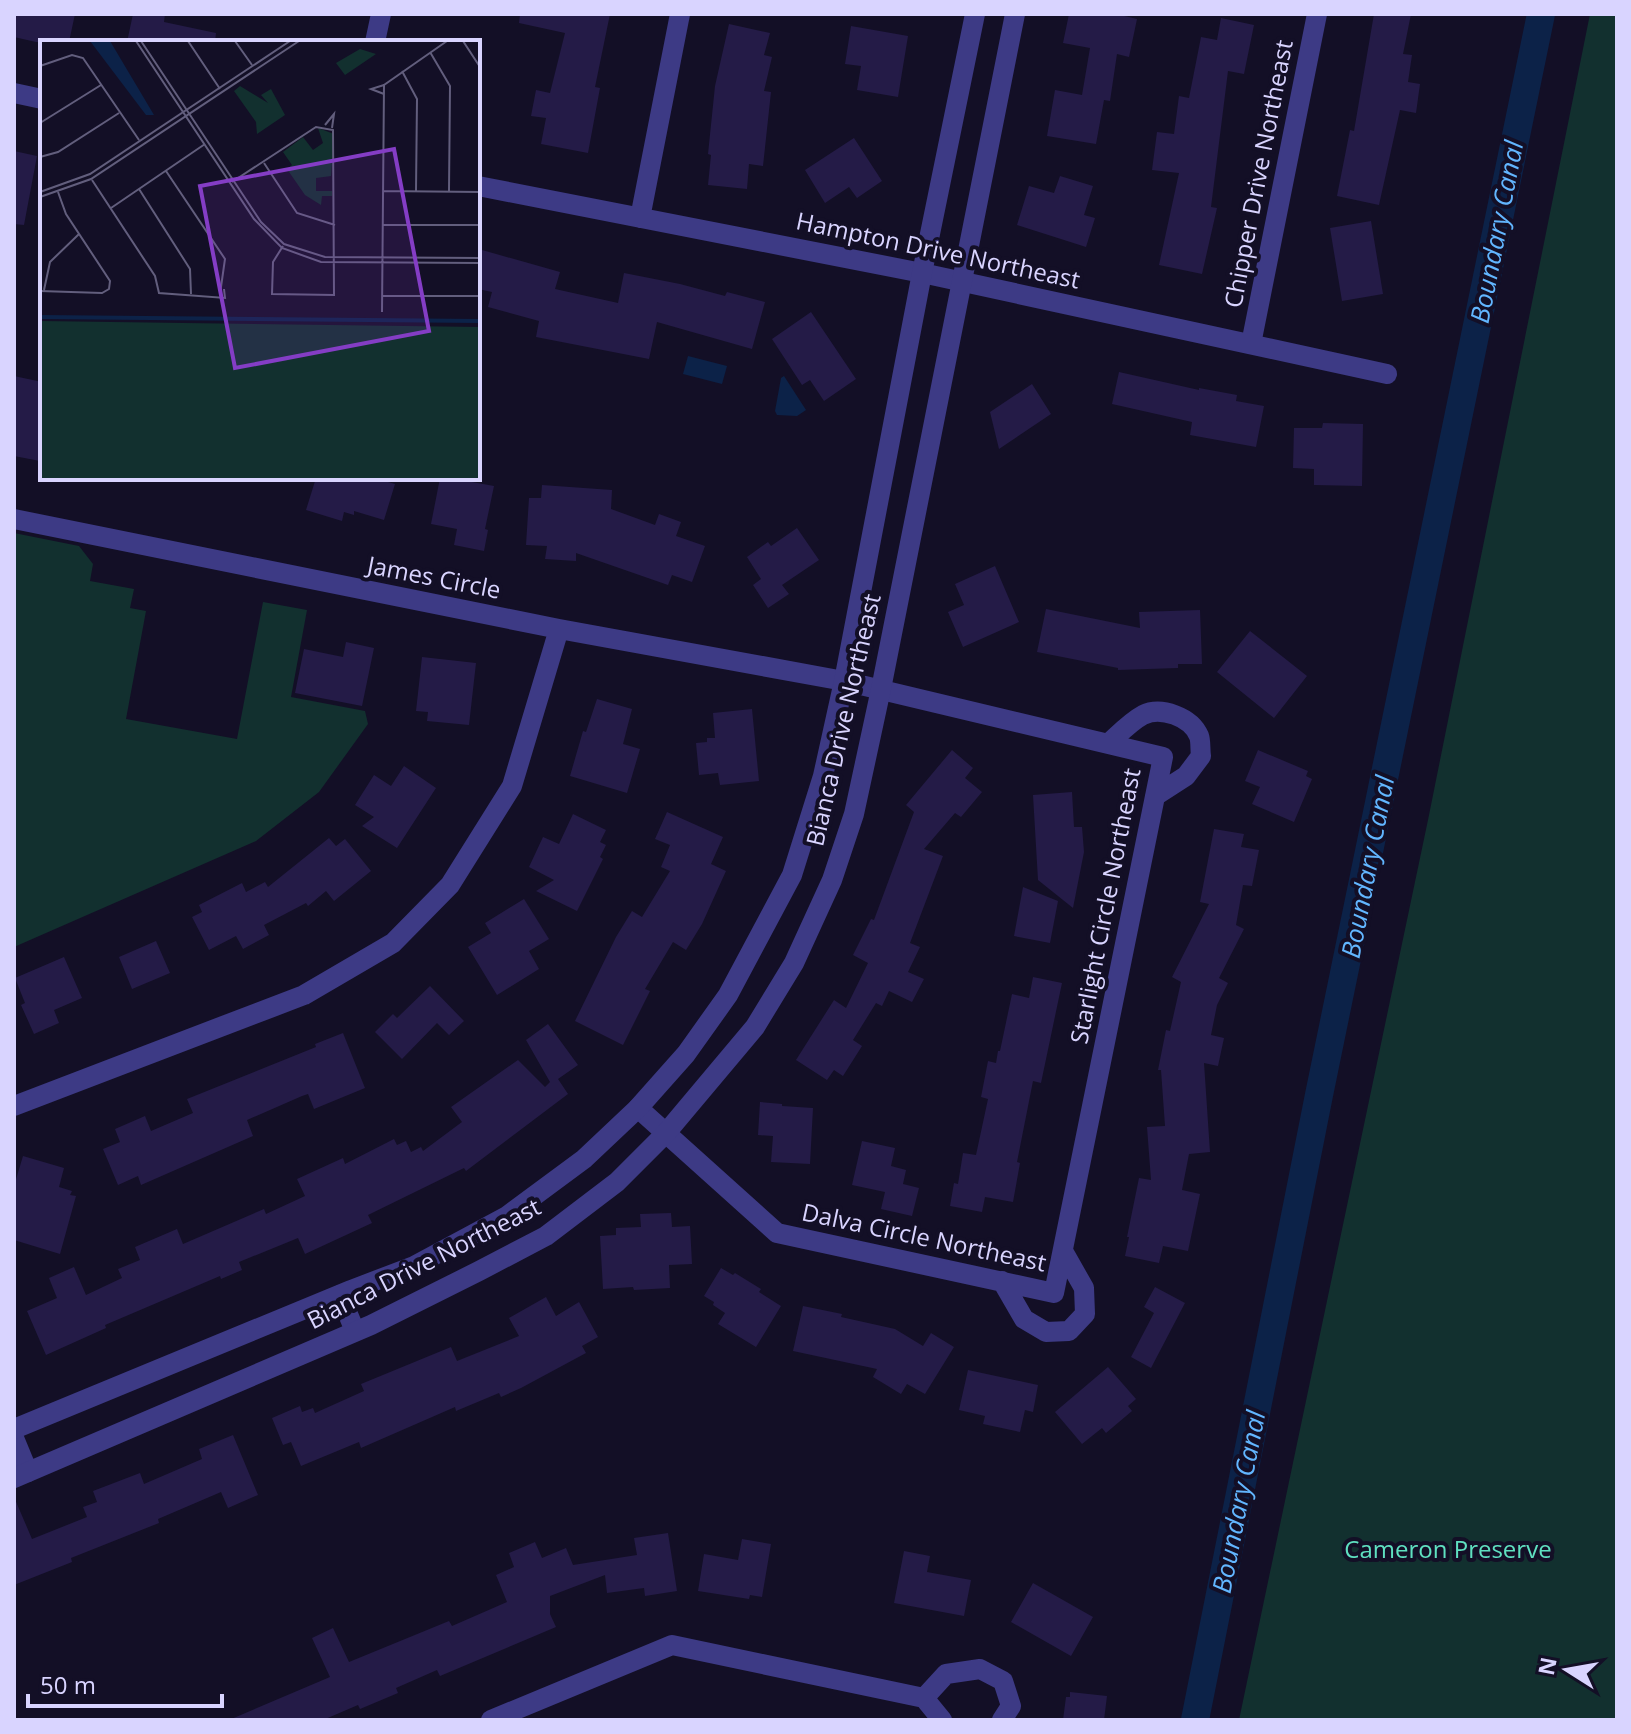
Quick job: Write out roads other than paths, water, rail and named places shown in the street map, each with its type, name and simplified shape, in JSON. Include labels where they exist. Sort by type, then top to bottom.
[{"type":"street","points":[[375,40],[381,14]]},
{"type":"street","points":[[640,218],[680,14]]},
{"type":"street","name":"Bianca Drive Northeast","points":[[14,1429],[414,1266],[507,1216],[584,1159],[638,1108],[686,1054],[728,995],[792,875],[823,776],[975,14]]},
{"type":"street","name":"Bianca Drive Northeast","points":[[21,1475],[355,1331],[546,1236],[617,1182],[666,1133],[755,1027],[794,963],[832,880],[854,814],[1015,14]]},
{"type":"street","name":"Chipper Drive Northeast","points":[[1251,344],[1317,14]]},
{"type":"street","points":[[14,93],[40,99]]},
{"type":"street","name":"Hampton Drive Northeast","points":[[480,186],[922,273],[1387,374]]},
{"type":"street","name":"James Circle","points":[[14,519],[559,629],[844,681]]},
{"type":"street","points":[[14,1106],[304,995],[393,943],[450,885],[512,786],[559,629]]},
{"type":"street","name":"Starlight Circle Northeast","points":[[844,681],[1163,757],[1054,1293]]},
{"type":"street","points":[[1108,744],[1146,713],[1170,713],[1185,718],[1199,735],[1201,756],[1186,776],[1155,796]]},
{"type":"street","name":"Dalva Circle Northeast","points":[[638,1108],[777,1233],[1054,1293]]},
{"type":"street","points":[[1002,1281],[1024,1319],[1046,1332],[1069,1331],[1085,1314],[1084,1288],[1063,1251]]},
{"type":"street","points":[[340,1295],[355,1331]]},
{"type":"street","points":[[14,1438],[21,1475]]},
{"type":"street","points":[[491,1720],[672,1645],[924,1698],[942,1720]]},
{"type":"street","points":[[924,1698],[946,1674],[980,1669],[1003,1681],[1011,1706],[1002,1720]]},
{"type":"water","points":[[688,356],[727,366],[722,384],[683,374]]},
{"type":"water","points":[[784,376],[806,410],[797,416],[777,415],[775,411],[781,378]]},
{"type":"waterway","name":"Boundary Canal","points":[[1195,1720],[1319,1095],[1541,14]]},
{"type":"park label","name":"Cameron Preserve","points":[[1448,1550]]}]
